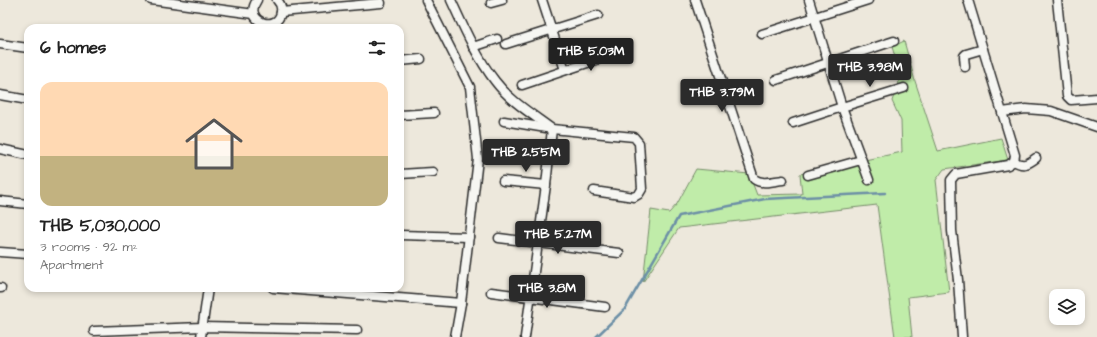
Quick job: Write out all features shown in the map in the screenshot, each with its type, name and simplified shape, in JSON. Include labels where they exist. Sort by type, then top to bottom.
[{"type":"street","points":[[152,0],[254,14]]},
{"type":"street","points":[[257,0],[254,8],[254,14],[259,21],[265,24]]},
{"type":"street","points":[[272,24],[279,18],[281,12],[281,6],[277,0]]},
{"type":"street","points":[[426,0],[470,87],[478,159],[461,303],[455,337]]},
{"type":"street","points":[[451,0],[473,47],[495,81],[508,95],[552,129]]},
{"type":"street","points":[[491,3],[502,0]]},
{"type":"street","points":[[542,0],[565,70]]},
{"type":"street","points":[[695,0],[754,179],[764,182],[783,180]]},
{"type":"street","points":[[809,0],[842,107],[869,180]]},
{"type":"street","points":[[762,34],[868,0]]},
{"type":"street","points":[[962,337],[958,280],[952,231],[951,180],[956,174],[1008,165],[1014,161],[1015,155],[968,0]]},
{"type":"street","points":[[1057,0],[1067,96],[1071,100],[1097,98]]},
{"type":"street","points":[[281,12],[381,3]]},
{"type":"street","points":[[506,44],[598,15]]},
{"type":"street","points":[[473,47],[497,39]]},
{"type":"street","points":[[776,80],[894,40]]},
{"type":"street","points":[[0,44],[24,47]]},
{"type":"street","points":[[965,67],[964,56],[966,54],[983,49]]},
{"type":"street","points":[[522,85],[611,55]]},
{"type":"street","points":[[404,61],[421,59]]},
{"type":"street","points":[[793,123],[904,88]]},
{"type":"street","points":[[0,95],[24,99]]},
{"type":"street","points":[[1002,112],[1026,109],[1051,111],[1097,127]]},
{"type":"street","points":[[404,115],[434,113]]},
{"type":"street","points":[[504,121],[552,129],[627,136],[634,138],[639,143],[642,189],[639,194],[634,197],[594,191]]},
{"type":"street","points":[[525,337],[546,185],[552,129]]},
{"type":"street","points":[[0,149],[24,154]]},
{"type":"street","points":[[1014,161],[1024,165],[1036,158]]},
{"type":"street","points":[[808,176],[861,160]]},
{"type":"street","points":[[404,174],[433,172]]},
{"type":"street","points":[[503,181],[546,185]]},
{"type":"street","points":[[0,201],[24,204]]},
{"type":"street","points":[[404,235],[469,237]]},
{"type":"street","points":[[498,238],[619,253]]},
{"type":"street","points":[[0,252],[24,254]]},
{"type":"street","points":[[201,337],[207,292]]},
{"type":"street","points":[[323,292],[461,303]]},
{"type":"street","points":[[491,292],[605,308]]},
{"type":"street","points":[[94,331],[203,327],[357,330]]},
{"type":"green space","points":[[904,41],[915,81],[938,151],[1001,138],[1008,160],[944,169],[936,180],[949,292],[908,297],[912,337],[895,337],[877,205],[679,228],[643,282],[651,210],[669,213],[677,204],[696,169],[749,174],[757,195],[802,194],[800,174],[902,152],[901,121],[892,101],[901,76],[892,47]]},
{"type":"waterway","points":[[596,337],[625,309],[679,216],[765,199],[885,193]]}]
